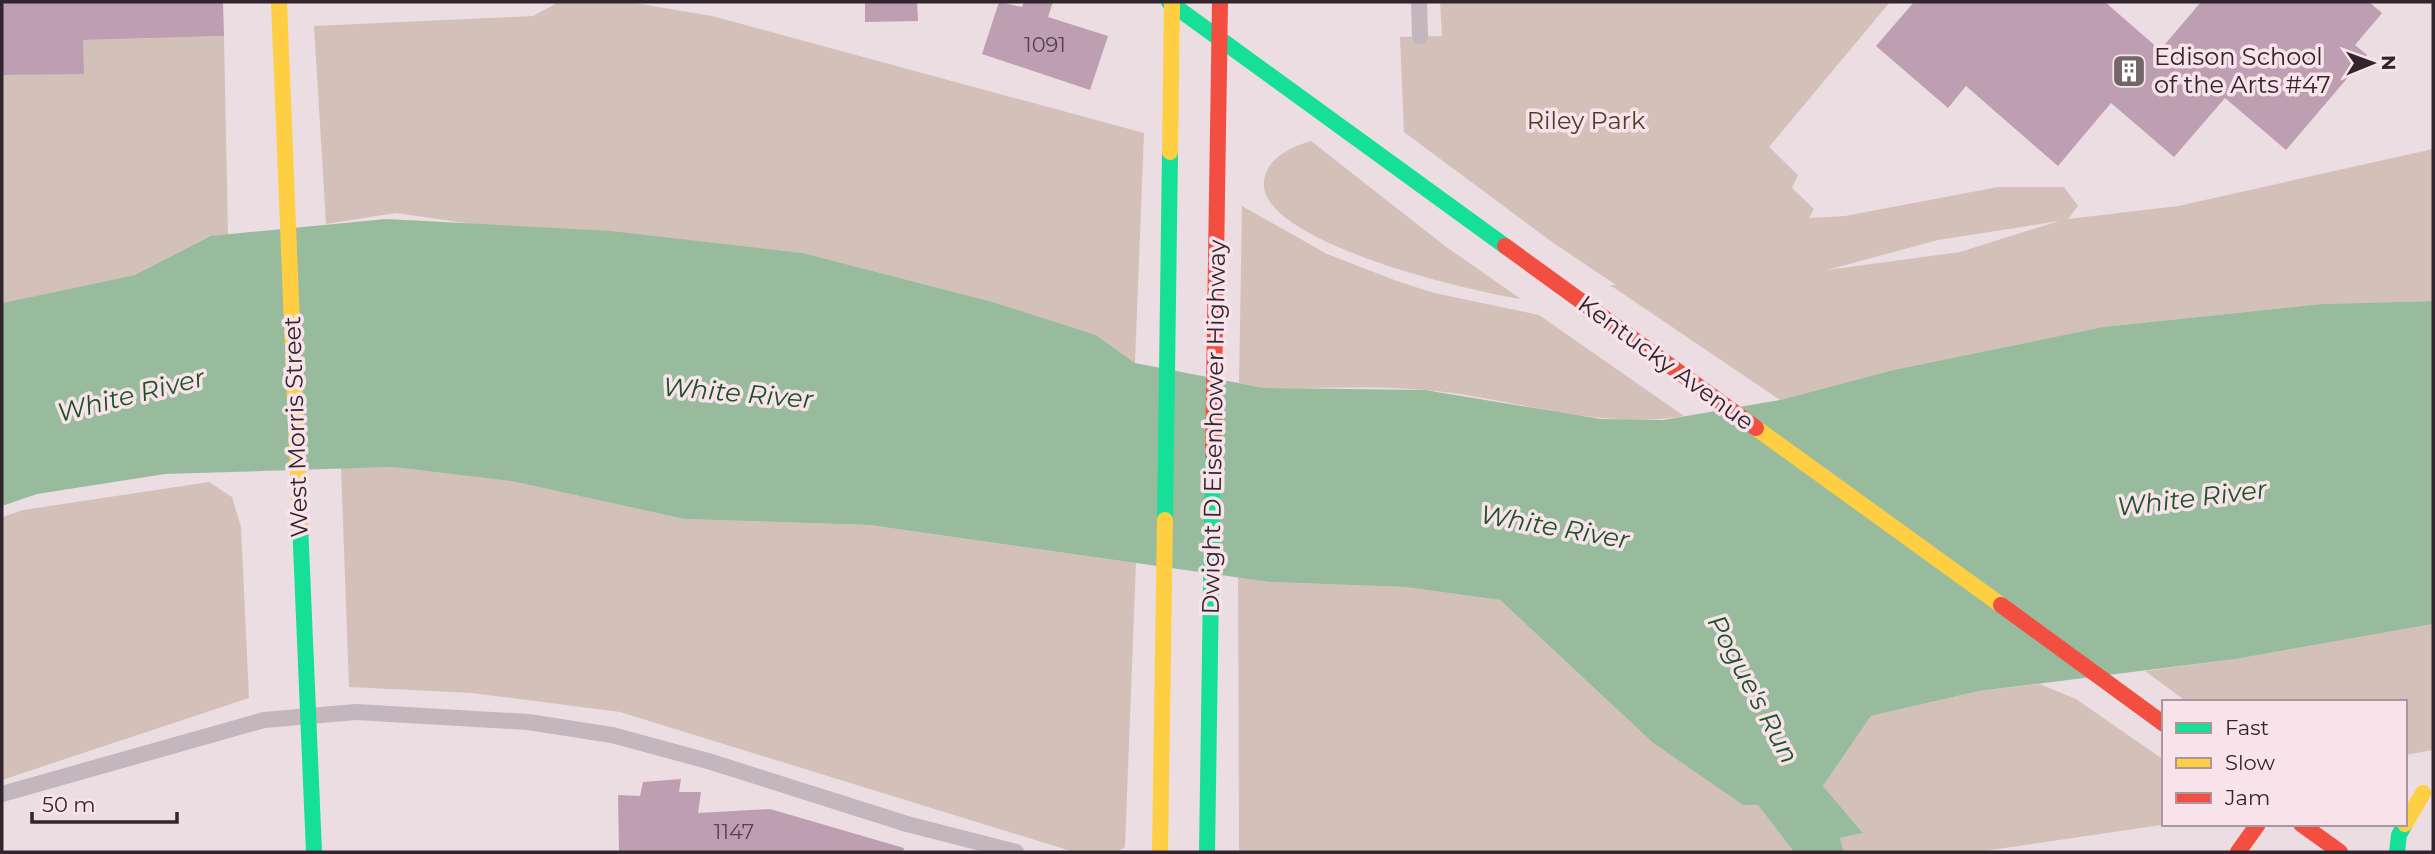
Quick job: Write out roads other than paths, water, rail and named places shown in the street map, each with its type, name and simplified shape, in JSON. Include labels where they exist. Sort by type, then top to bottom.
[{"type":"main road","name":"Kentucky Avenue","points":[[1170,2],[2162,723]]},
{"type":"main road","name":"Dwight D Eisenhower Highway","points":[[1160,852],[1170,2]]},
{"type":"main road","name":"Dwight D Eisenhower Highway","points":[[1207,852],[1220,2]]},
{"type":"main road","name":"West Morris Street","points":[[279,10],[314,852]]},
{"type":"main road","points":[[2407,795],[2428,792]]},
{"type":"main road","points":[[2407,821],[2428,792]]},
{"type":"main road","points":[[2238,852],[2257,826]]},
{"type":"main road","points":[[2304,826],[2340,852]]},
{"type":"main road","points":[[2397,852],[2399,835],[2404,826]]},
{"type":"street","points":[[1419,2],[1420,36]]},
{"type":"street","points":[[2,794],[238,725],[356,712],[528,722],[579,729],[708,761],[907,824],[1016,852]]},
{"type":"water","points":[[386,219],[611,231],[803,253],[993,302],[1096,335],[1135,363],[1264,388],[1425,390],[1601,419],[1663,420],[1780,400],[1893,370],[2103,327],[2321,304],[2433,301],[2433,624],[2236,659],[1979,691],[1871,716],[1823,786],[1863,833],[1840,838],[1844,852],[1794,852],[1758,805],[1743,805],[1652,742],[1500,600],[1405,587],[1270,582],[869,525],[684,519],[511,481],[392,467],[165,474],[37,494],[2,506],[2,303],[135,275],[210,236]]},
{"type":"place","name":"Edison School of the Arts #47","points":[[2129,71]]},
{"type":"park label","name":"Riley Park","points":[[1586,121]]},
{"type":"water label","name":"White River","points":[[738,393]]},
{"type":"water label","name":"White River","points":[[131,395]]},
{"type":"water label","name":"White River","points":[[2192,498]]},
{"type":"water label","name":"White River","points":[[1555,527]]},
{"type":"water label","name":"Pogue's Run","points":[[1753,689]]}]
